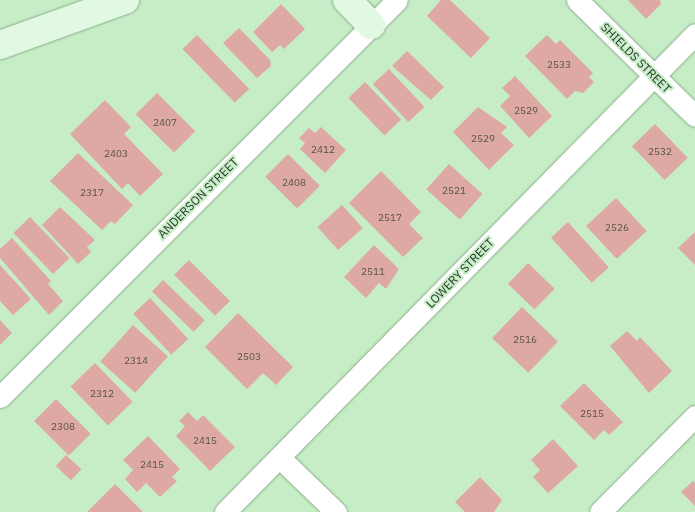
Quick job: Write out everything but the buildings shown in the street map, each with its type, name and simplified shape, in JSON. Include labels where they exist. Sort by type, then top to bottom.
[{"type":"main road","points":[[0,45],[126,0]]},
{"type":"main road","points":[[347,0],[371,25]]},
{"type":"street","name":"ANDERSON STREET","points":[[0,397],[398,0]]},
{"type":"street","name":"SHIELDS STREET","points":[[577,0],[652,76],[695,116]]},
{"type":"street","name":"LOWERY STREET","points":[[225,512],[695,34]]},
{"type":"street","points":[[600,512],[695,416]]},
{"type":"street","points":[[280,458],[336,512]]}]
